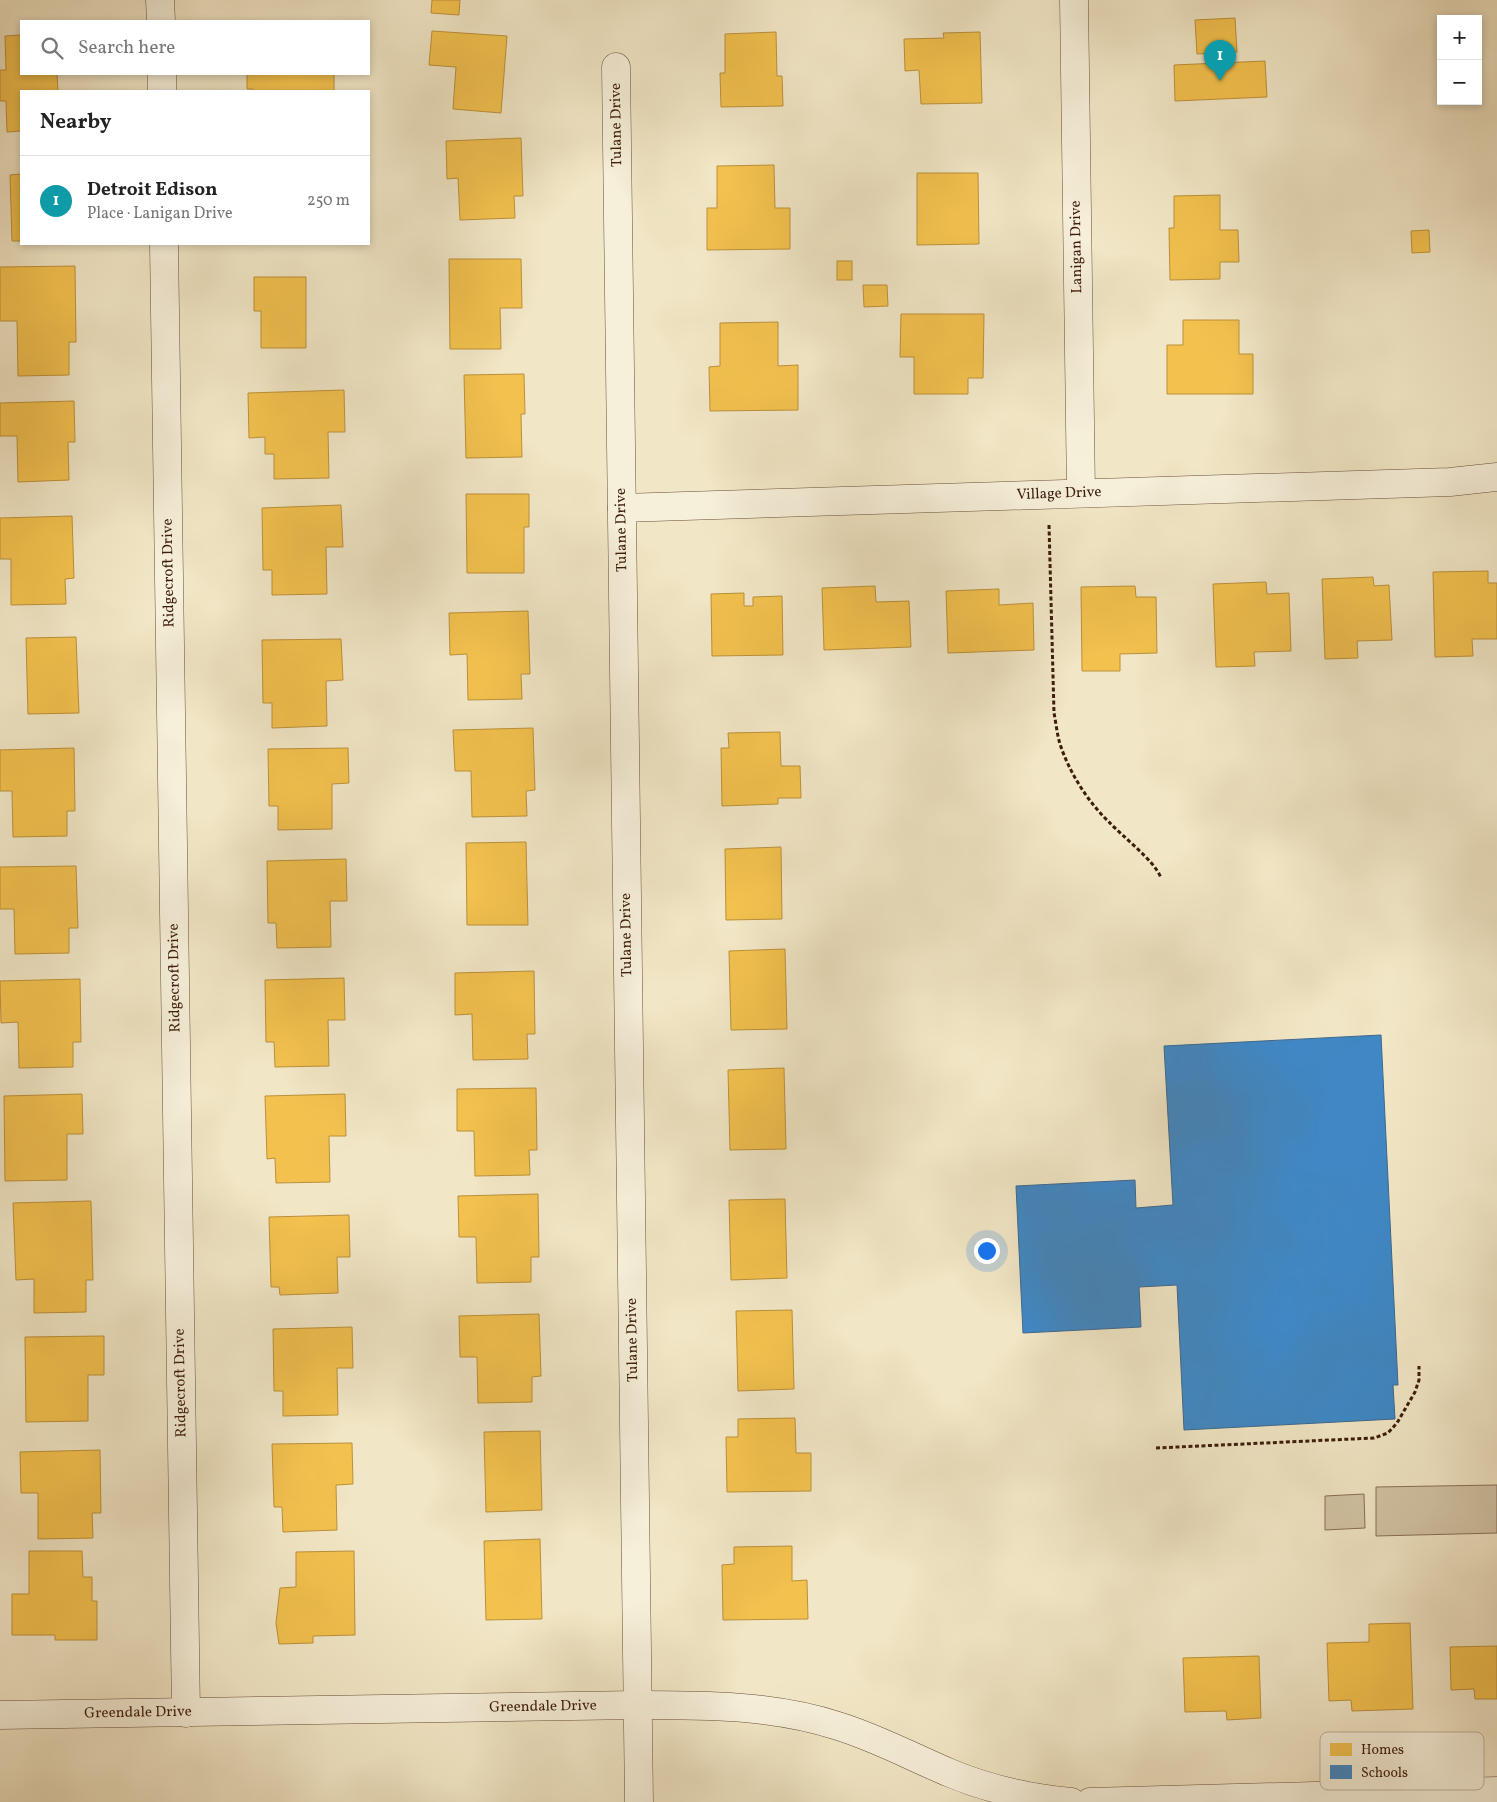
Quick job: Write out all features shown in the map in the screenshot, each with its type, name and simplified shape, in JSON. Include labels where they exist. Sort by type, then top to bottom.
[{"type":"street","points":[[160,0],[161,20]]},
{"type":"street","name":"Lanigan Drive","points":[[1074,0],[1081,493]]},
{"type":"street","name":"Tulane Drive","points":[[616,67],[639,1802]]},
{"type":"street","points":[[162,75],[162,90]]},
{"type":"street","name":"Ridgecroft Drive","points":[[164,245],[186,1713]]},
{"type":"street","name":"Village Drive","points":[[622,508],[1450,482],[1497,478]]},
{"type":"street","name":"Greendale Drive","points":[[0,1715],[638,1705],[738,1707],[807,1718],[862,1734],[951,1773],[980,1783],[1040,1799],[1072,1802]]},
{"type":"street","points":[[1090,1802],[1497,1790]]},
{"type":"path","points":[[1049,523],[1054,713],[1060,743],[1075,776],[1094,805],[1107,821],[1156,868],[1161,878]]},
{"type":"path","points":[[1156,1448],[1374,1438],[1388,1433],[1397,1423],[1415,1392],[1419,1380],[1419,1366]]},
{"type":"shaded area","points":[[1497,1485],[1497,1533],[1376,1536],[1376,1487]]},
{"type":"shaded area","points":[[1364,1494],[1365,1528],[1325,1530],[1325,1496]]},
{"type":"building: Homes","points":[[432,0],[460,0],[459,15],[431,13]]},
{"type":"building: Homes","points":[[1235,18],[1237,52],[1197,54],[1195,20]]},
{"type":"building: Homes","points":[[432,31],[507,36],[501,113],[453,109],[456,67],[429,65]]},
{"type":"building: Homes","points":[[776,32],[777,76],[782,76],[783,106],[721,107],[720,73],[725,73],[725,34]]},
{"type":"building: Homes","points":[[980,32],[982,103],[921,104],[919,70],[905,71],[904,39],[944,38],[943,33]]},
{"type":"building: Homes","points":[[20,35],[20,75],[57,75],[58,90],[20,90],[20,131],[7,132],[6,101],[0,101],[0,70],[6,70],[5,36]]},
{"type":"building: Homes","points":[[1265,61],[1267,97],[1175,101],[1174,65]]},
{"type":"building: Homes","points":[[247,75],[334,75],[334,90],[247,89]]},
{"type":"building: Homes","points":[[521,138],[523,196],[514,196],[515,218],[460,220],[458,178],[447,179],[446,141]]},
{"type":"building: Homes","points":[[774,165],[775,208],[790,208],[790,249],[707,250],[707,208],[717,208],[717,166]]},
{"type":"building: Homes","points":[[917,173],[978,173],[979,244],[917,245]]},
{"type":"building: Homes","points":[[20,174],[20,241],[12,241],[10,175]]},
{"type":"building: Homes","points":[[1220,195],[1220,230],[1238,230],[1239,262],[1220,262],[1220,279],[1170,280],[1169,228],[1174,228],[1174,196]]},
{"type":"building: Homes","points":[[1429,230],[1430,252],[1412,253],[1411,231]]},
{"type":"building: Homes","points":[[449,259],[521,259],[522,308],[500,308],[501,349],[450,349]]},
{"type":"building: Homes","points":[[837,261],[852,261],[852,280],[837,280]]},
{"type":"building: Homes","points":[[75,266],[76,342],[69,342],[69,375],[18,376],[17,321],[0,321],[0,267]]},
{"type":"building: Homes","points":[[254,277],[306,277],[306,348],[261,348],[261,311],[254,311]]},
{"type":"building: Homes","points":[[863,285],[887,285],[888,306],[864,307]]},
{"type":"building: Homes","points":[[901,314],[984,314],[983,378],[968,378],[968,394],[914,394],[914,357],[900,357]]},
{"type":"building: Homes","points":[[1183,320],[1239,320],[1239,354],[1253,354],[1253,394],[1167,394],[1167,345],[1183,345]]},
{"type":"building: Homes","points":[[778,322],[778,366],[798,365],[798,410],[710,411],[709,367],[720,366],[720,323]]},
{"type":"building: Homes","points":[[524,374],[525,414],[521,414],[522,457],[466,458],[464,375]]},
{"type":"building: Homes","points":[[344,390],[345,432],[328,432],[329,478],[274,479],[274,454],[265,454],[265,437],[249,438],[248,393]]},
{"type":"building: Homes","points":[[74,401],[75,442],[68,442],[69,480],[18,482],[17,436],[0,436],[0,403]]},
{"type":"building: Homes","points":[[466,494],[529,494],[529,527],[524,527],[524,573],[467,573]]},
{"type":"building: Homes","points":[[341,505],[343,547],[326,547],[327,594],[272,595],[272,570],[263,570],[262,508]]},
{"type":"building: Homes","points":[[72,516],[74,578],[65,579],[66,604],[11,605],[11,559],[0,559],[0,518]]},
{"type":"building: Homes","points":[[1488,571],[1488,583],[1497,583],[1497,639],[1472,639],[1473,656],[1435,657],[1433,572]]},
{"type":"building: Homes","points":[[1373,577],[1374,586],[1389,585],[1392,640],[1357,641],[1358,658],[1325,659],[1322,579]]},
{"type":"building: Homes","points":[[1266,582],[1267,594],[1289,593],[1291,651],[1254,652],[1255,666],[1216,667],[1213,584]]},
{"type":"building: Homes","points":[[875,586],[876,602],[909,601],[911,647],[824,650],[822,588]]},
{"type":"building: Homes","points":[[1135,586],[1136,597],[1156,597],[1157,653],[1120,654],[1120,671],[1082,671],[1081,587]]},
{"type":"building: Homes","points":[[999,589],[999,605],[1033,603],[1034,650],[948,653],[946,591]]},
{"type":"building: Homes","points":[[744,593],[744,606],[753,606],[753,597],[782,596],[783,655],[712,656],[711,594]]},
{"type":"building: Homes","points":[[528,611],[530,674],[521,674],[522,699],[468,700],[467,654],[450,655],[449,613]]},
{"type":"building: Homes","points":[[76,637],[79,713],[28,714],[26,638]]},
{"type":"building: Homes","points":[[341,639],[343,680],[326,681],[327,726],[272,728],[272,703],[263,703],[262,640]]},
{"type":"building: Homes","points":[[533,728],[535,790],[526,791],[527,816],[472,817],[471,771],[455,771],[453,730]]},
{"type":"building: Homes","points":[[780,732],[781,766],[800,766],[801,798],[778,798],[778,804],[722,806],[721,748],[729,748],[728,733]]},
{"type":"building: Homes","points":[[74,748],[75,811],[67,811],[67,836],[13,837],[12,791],[0,791],[0,750]]},
{"type":"building: Homes","points":[[348,748],[349,783],[332,784],[332,829],[278,830],[278,806],[269,806],[268,749]]},
{"type":"building: Homes","points":[[526,842],[528,925],[467,925],[466,843]]},
{"type":"building: Homes","points":[[781,847],[782,919],[726,920],[725,849]]},
{"type":"building: Homes","points":[[346,859],[347,901],[330,901],[331,947],[277,948],[276,923],[268,923],[267,861]]},
{"type":"building: Homes","points":[[76,866],[78,928],[69,928],[69,953],[15,954],[14,909],[0,909],[0,867]]},
{"type":"building: Homes","points":[[785,949],[787,1029],[731,1030],[729,951]]},
{"type":"building: Homes","points":[[534,971],[535,1034],[527,1034],[528,1059],[473,1060],[472,1014],[455,1015],[455,973]]},
{"type":"building: Homes","points":[[344,978],[345,1020],[328,1020],[329,1066],[275,1067],[274,1042],[266,1042],[265,980]]},
{"type":"building: Homes","points":[[80,979],[81,1042],[73,1042],[73,1067],[19,1068],[18,1022],[1,1023],[0,981]]},
{"type":"building: Homes","points":[[784,1068],[786,1149],[730,1150],[728,1070]]},
{"type":"building: Homes","points":[[536,1088],[537,1150],[529,1150],[530,1175],[475,1176],[474,1131],[457,1131],[457,1089]]},
{"type":"building: Homes","points":[[82,1094],[83,1134],[67,1134],[67,1180],[5,1181],[4,1096]]},
{"type":"building: Homes","points":[[345,1094],[346,1136],[329,1136],[330,1182],[276,1183],[275,1158],[267,1159],[265,1096]]},
{"type":"building: Homes","points":[[538,1194],[539,1257],[531,1257],[531,1282],[477,1283],[476,1237],[459,1237],[458,1196]]},
{"type":"building: Homes","points":[[785,1199],[787,1278],[731,1280],[729,1200]]},
{"type":"building: Homes","points":[[91,1201],[93,1280],[86,1280],[86,1312],[34,1313],[34,1279],[16,1280],[13,1203]]},
{"type":"building: Homes","points":[[349,1215],[350,1257],[337,1257],[338,1293],[280,1295],[279,1287],[271,1287],[269,1217]]},
{"type":"building: Homes","points":[[792,1310],[794,1389],[738,1391],[736,1311]]},
{"type":"building: Homes","points":[[539,1314],[541,1376],[532,1377],[532,1402],[478,1403],[477,1357],[460,1357],[459,1316]]},
{"type":"building: Homes","points":[[352,1327],[353,1368],[337,1368],[338,1415],[283,1416],[283,1391],[274,1391],[273,1329]]},
{"type":"building: Homes","points":[[104,1336],[104,1375],[88,1375],[88,1421],[26,1422],[25,1337]]},
{"type":"building: Homes","points":[[795,1418],[796,1453],[811,1453],[811,1491],[727,1492],[726,1437],[738,1437],[738,1419]]},
{"type":"building: Homes","points":[[540,1431],[542,1510],[486,1512],[484,1432]]},
{"type":"building: Homes","points":[[352,1443],[353,1484],[336,1485],[337,1530],[283,1532],[282,1507],[274,1507],[272,1444]]},
{"type":"building: Homes","points":[[100,1450],[101,1513],[92,1513],[93,1538],[38,1539],[38,1493],[21,1493],[20,1452]]},
{"type":"building: Homes","points":[[540,1539],[542,1619],[486,1620],[484,1541]]},
{"type":"building: Homes","points":[[792,1546],[792,1581],[807,1580],[808,1619],[723,1620],[722,1565],[734,1564],[734,1547]]},
{"type":"building: Homes","points":[[29,1551],[82,1551],[83,1577],[92,1577],[92,1601],[97,1601],[97,1640],[55,1640],[55,1635],[12,1635],[12,1594],[29,1594]]},
{"type":"building: Homes","points":[[354,1551],[355,1635],[313,1636],[313,1643],[279,1644],[276,1623],[280,1588],[296,1587],[296,1552]]},
{"type":"building: Homes","points":[[1410,1623],[1413,1709],[1352,1711],[1351,1700],[1329,1701],[1327,1643],[1369,1642],[1369,1624]]},
{"type":"building: Homes","points":[[1497,1646],[1497,1699],[1475,1699],[1474,1689],[1451,1690],[1450,1647]]},
{"type":"building: Homes","points":[[1259,1656],[1261,1718],[1227,1720],[1226,1711],[1185,1712],[1183,1658]]},
{"type":"building: Schools","points":[[1381,1035],[1398,1385],[1393,1385],[1395,1419],[1184,1430],[1177,1285],[1139,1287],[1141,1327],[1023,1333],[1016,1186],[1135,1180],[1136,1208],[1173,1205],[1164,1046]]},
{"type":"place","name":"Detroit Edison","points":[[1220,81]]}]
